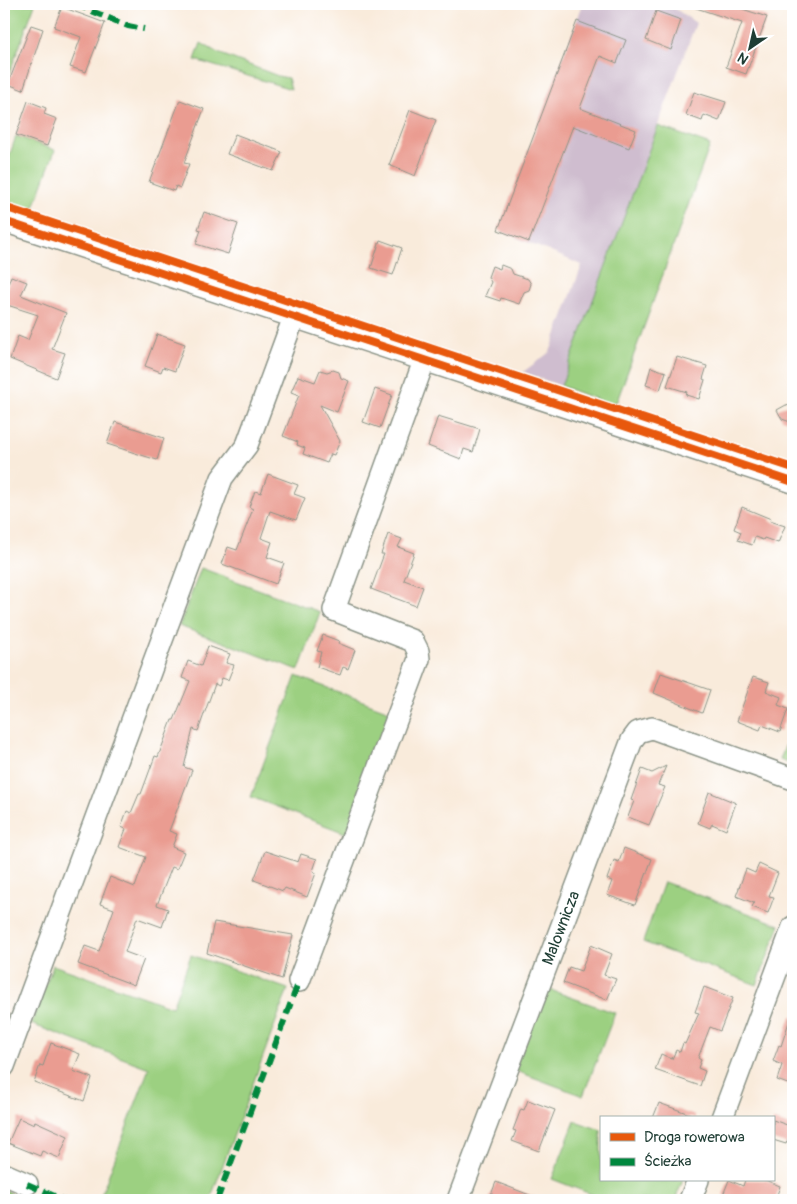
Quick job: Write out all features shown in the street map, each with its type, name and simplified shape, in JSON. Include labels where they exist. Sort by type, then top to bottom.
[{"type":"street","points":[[4,221],[793,482]]},
{"type":"street","points":[[4,1066],[222,478],[247,445],[294,318]]},
{"type":"street","points":[[299,981],[419,659],[413,640],[334,610],[424,361]]},
{"type":"street","name":"Malownicza","points":[[458,1200],[632,740],[638,732],[652,728],[793,779]]},
{"type":"street","points":[[723,1116],[793,927]]},
{"type":"street","points":[[4,1174],[27,1184]]},
{"type":"street","points":[[690,1200],[697,1182]]},
{"type":"shaded area","points":[[583,4],[668,4],[696,23],[561,386],[523,372],[550,352],[582,265],[498,230]]},
{"type":"green space","points":[[11,4],[35,4],[5,85],[4,23]]},
{"type":"green space","points":[[201,43],[218,53],[288,78],[291,89],[195,60]]},
{"type":"green space","points":[[658,126],[710,145],[617,401],[607,403],[561,386]]},
{"type":"green space","points":[[16,136],[55,150],[33,210],[4,201],[4,172]]},
{"type":"green space","points":[[201,568],[320,612],[299,670],[179,626]]},
{"type":"green space","points":[[296,676],[392,712],[348,834],[251,797]]},
{"type":"green space","points":[[793,725],[793,765],[780,760]]},
{"type":"green space","points":[[664,882],[780,925],[757,985],[643,942]]},
{"type":"green space","points":[[191,955],[288,989],[210,1200],[105,1200],[100,1198],[149,1068],[31,1024],[53,965],[172,1007]]},
{"type":"green space","points":[[545,988],[615,1013],[583,1096],[514,1070]]},
{"type":"green space","points":[[575,1121],[600,1130],[600,1182],[682,1182],[675,1200],[606,1200],[552,1179]]},
{"type":"green space","points":[[4,1190],[28,1200],[4,1200]]},
{"type":"building","points":[[691,4],[727,4],[767,17],[746,74],[726,67],[742,23],[690,6]]},
{"type":"building","points":[[62,7],[105,23],[86,72],[70,67],[81,37],[54,27]]},
{"type":"building","points":[[656,11],[681,20],[671,50],[646,40]]},
{"type":"building","points":[[577,21],[626,40],[617,63],[600,56],[580,108],[636,130],[629,148],[573,126],[529,242],[498,230]]},
{"type":"building","points":[[31,25],[43,29],[23,90],[8,84]]},
{"type":"building","points":[[694,92],[726,102],[719,121],[704,115],[702,121],[686,115]]},
{"type":"building","points":[[180,100],[204,109],[184,163],[189,164],[180,188],[176,186],[174,191],[149,182]]},
{"type":"building","points":[[28,101],[46,108],[44,114],[57,119],[47,146],[16,135]]},
{"type":"building","points":[[410,110],[436,120],[415,176],[389,165]]},
{"type":"building","points":[[235,134],[282,152],[273,171],[227,154]]},
{"type":"building","points":[[204,212],[238,224],[228,254],[196,244],[201,230],[198,229]]},
{"type":"building","points":[[380,240],[402,248],[393,275],[371,268]]},
{"type":"building","points":[[501,265],[511,269],[513,274],[528,279],[531,284],[529,290],[524,292],[519,304],[501,298],[500,301],[485,296],[491,282],[488,277],[492,266],[500,269]]},
{"type":"building","points":[[11,276],[27,282],[21,295],[66,313],[52,349],[65,353],[56,378],[10,359],[18,336],[28,340],[38,315],[4,304],[4,295]]},
{"type":"building","points":[[157,334],[185,344],[175,371],[163,367],[161,372],[145,366]]},
{"type":"building","points":[[677,357],[707,366],[699,399],[686,395],[687,392],[667,386]]},
{"type":"building","points":[[651,367],[666,372],[660,390],[646,385]]},
{"type":"building","points":[[320,370],[339,372],[341,378],[349,381],[337,412],[320,405],[340,441],[334,455],[331,454],[327,463],[303,454],[305,448],[297,445],[298,442],[283,436],[299,395],[291,392],[298,376],[315,382]]},
{"type":"building","points":[[375,389],[392,395],[380,428],[363,422]]},
{"type":"building","points":[[786,405],[793,407],[793,423],[782,419],[777,410]]},
{"type":"building","points":[[438,416],[480,429],[473,452],[464,449],[461,459],[428,446]]},
{"type":"building","points":[[115,422],[164,438],[157,460],[107,444]]},
{"type":"building","points":[[268,474],[298,485],[294,494],[305,498],[296,520],[270,511],[261,538],[272,542],[267,557],[284,563],[276,584],[222,564],[228,547],[237,550],[253,509],[249,507],[255,491],[261,493]]},
{"type":"building","points":[[742,507],[785,526],[778,543],[755,537],[752,545],[738,540],[741,532],[734,529]]},
{"type":"building","points":[[388,534],[402,539],[398,547],[414,553],[404,580],[423,587],[416,606],[371,589],[384,554],[381,554]]},
{"type":"building","points":[[323,635],[355,650],[348,669],[343,667],[340,675],[317,667],[321,652],[317,651]]},
{"type":"building","points":[[208,646],[230,654],[226,663],[234,665],[228,680],[222,678],[219,686],[215,684],[198,731],[193,729],[184,767],[192,770],[169,831],[177,834],[172,847],[184,852],[177,869],[172,867],[157,905],[168,909],[162,927],[137,918],[125,952],[144,959],[134,985],[78,964],[85,946],[99,951],[114,909],[100,904],[110,877],[135,887],[146,857],[119,847],[126,829],[121,827],[127,811],[131,813],[139,794],[141,794],[155,756],[158,757],[190,681],[182,678],[188,661],[201,666]]},
{"type":"building","points":[[661,673],[710,690],[702,713],[654,693]]},
{"type":"building","points":[[753,677],[769,682],[766,691],[781,697],[778,705],[788,709],[780,732],[762,725],[760,730],[737,721]]},
{"type":"building","points":[[666,766],[658,785],[665,787],[649,825],[628,817],[634,801],[631,800],[642,769],[652,773]]},
{"type":"building","points":[[709,792],[736,803],[726,830],[712,824],[710,828],[698,823]]},
{"type":"building","points":[[624,848],[652,859],[635,905],[607,895],[612,881],[607,879],[614,860],[619,862]]},
{"type":"building","points":[[265,851],[298,862],[301,854],[317,859],[313,871],[316,873],[307,897],[285,888],[283,891],[254,880]]},
{"type":"building","points":[[759,864],[778,873],[769,896],[774,897],[768,913],[752,907],[754,903],[736,896],[746,869],[755,873]]},
{"type":"building","points":[[214,922],[293,935],[282,979],[207,953]]},
{"type":"building","points":[[591,945],[612,954],[604,975],[616,979],[607,1000],[563,983],[569,967],[581,971]]},
{"type":"building","points":[[704,987],[733,998],[720,1031],[710,1027],[698,1058],[701,1060],[698,1068],[705,1071],[700,1086],[655,1070],[661,1054],[672,1059],[676,1050],[680,1052],[683,1043],[685,1044],[699,1013],[695,1012]]},
{"type":"building","points":[[791,1016],[793,1016],[793,1086],[777,1080],[782,1065],[773,1061],[779,1045],[781,1046]]},
{"type":"building","points":[[51,1043],[80,1054],[73,1071],[92,1078],[84,1101],[34,1082],[40,1065],[43,1066]]},
{"type":"building","points":[[528,1100],[555,1110],[539,1151],[512,1141],[516,1131],[513,1130],[521,1109],[524,1110]]},
{"type":"building","points":[[659,1103],[695,1116],[654,1116]]},
{"type":"building","points":[[19,1118],[34,1125],[35,1121],[68,1136],[59,1158],[42,1151],[40,1156],[8,1143]]},
{"type":"building","points":[[774,1120],[793,1127],[786,1144],[774,1140]]},
{"type":"building","points":[[496,1182],[540,1199],[540,1200],[489,1200]]},
{"type":"building","points":[[728,1182],[743,1186],[744,1182],[770,1182],[780,1186],[776,1198],[778,1200],[736,1200],[723,1195]]},
{"type":"marked path","points":[[75,4],[128,26],[144,29]]},
{"type":"marked path","points":[[217,1200],[299,981]]},
{"type":"marked path","points":[[27,1184],[64,1200]]},
{"type":"cycle path","points":[[4,207],[793,468]]},
{"type":"cycle path","points":[[4,221],[793,482]]}]
